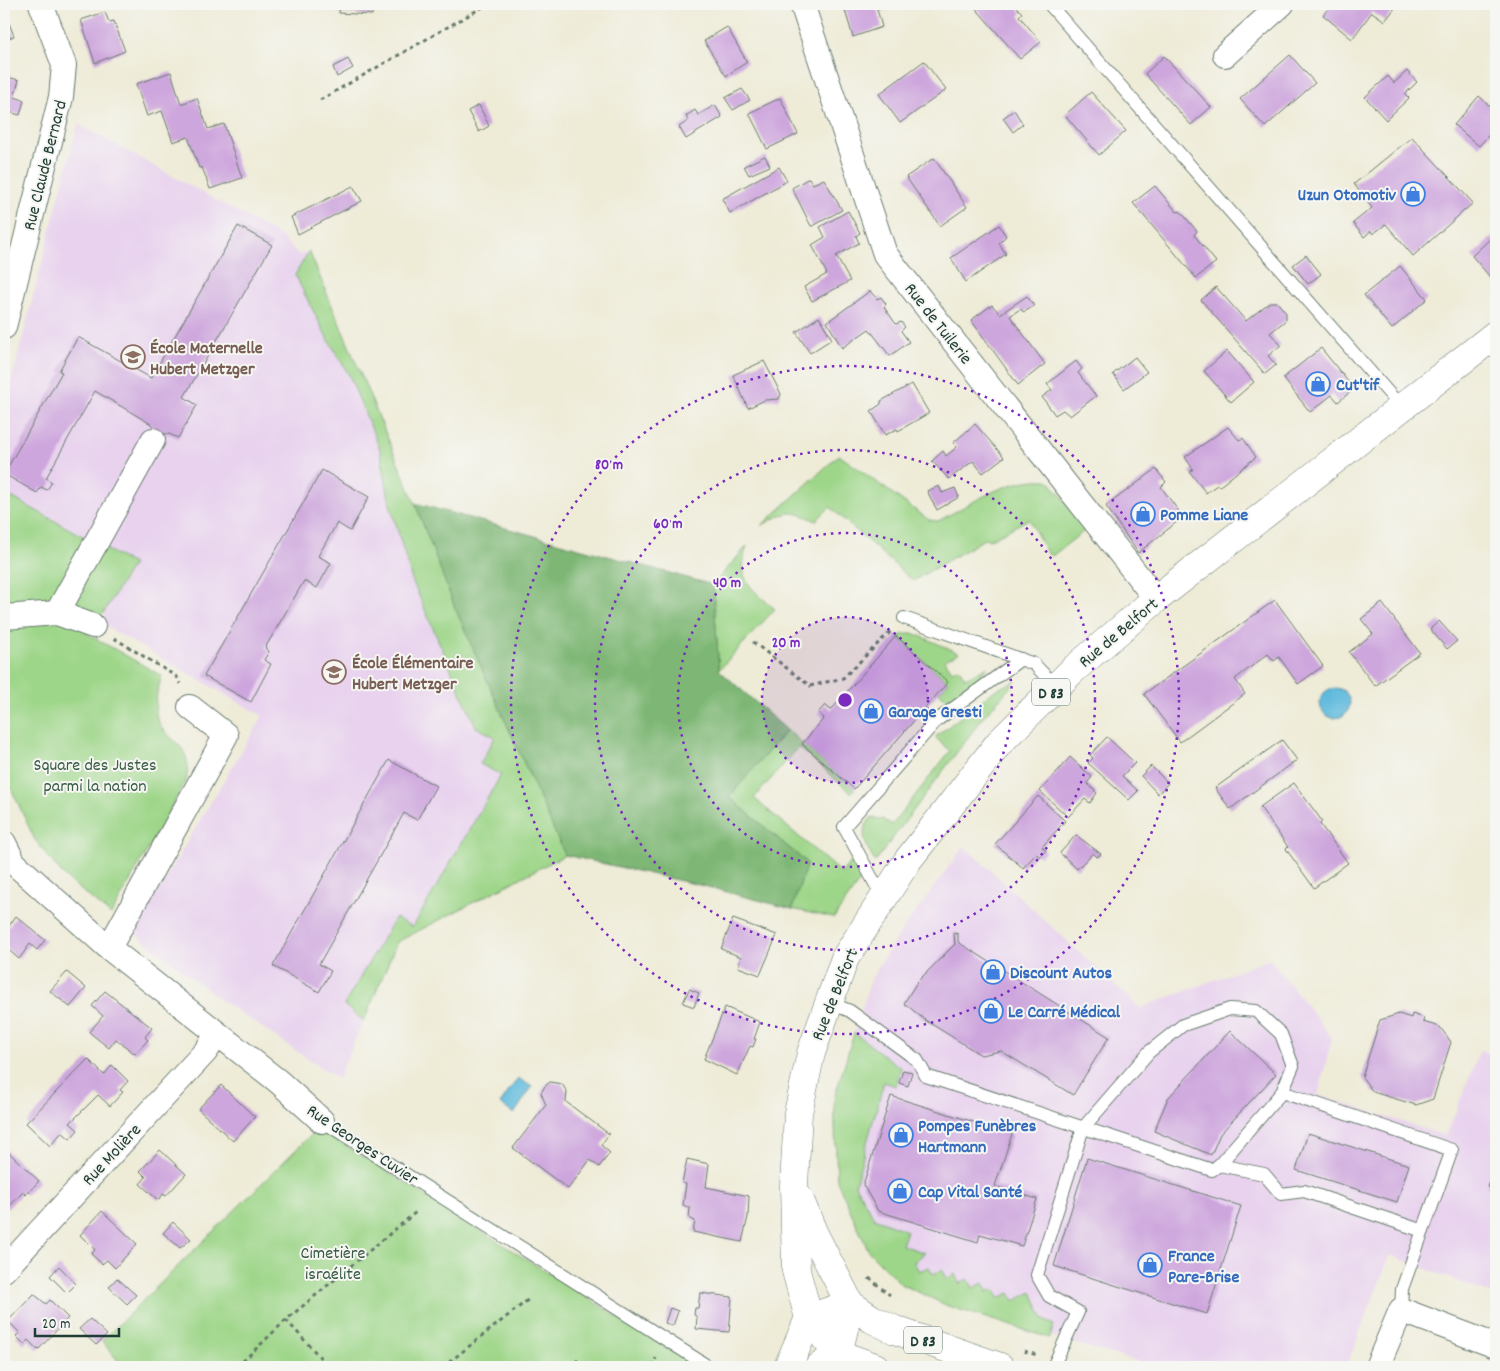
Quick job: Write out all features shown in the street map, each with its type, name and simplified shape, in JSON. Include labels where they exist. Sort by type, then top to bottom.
[{"type":"main road","name":"Rue de Belfort","points":[[794,1185],[798,1113],[811,1053],[845,958],[908,860],[999,743],[1056,687],[1156,599],[1496,334]]},
{"type":"main road","name":"D 83","points":[[794,1185],[814,1234],[850,1304],[872,1319],[895,1330],[1000,1367]]},
{"type":"main road","name":"D 83","points":[[794,1185],[796,1271],[810,1318],[828,1360]]},
{"type":"main road","points":[[788,1367],[810,1318],[850,1304]]},
{"type":"main road","points":[[850,1304],[828,1360],[875,1367]]},
{"type":"street","name":"Rue Claude Bernard","points":[[4,328],[61,96],[64,65],[41,4]]},
{"type":"street","name":"Rue de Tuilerie","points":[[802,4],[885,254],[1156,599]]},
{"type":"street","points":[[1224,55],[1282,4]]},
{"type":"street","points":[[57,613],[153,440]]},
{"type":"street","points":[[4,617],[57,613],[99,629]]},
{"type":"street","points":[[108,948],[226,735],[190,707]]},
{"type":"street","name":"Rue Georges Cuvier","points":[[7,859],[108,948],[279,1082],[322,1121]]},
{"type":"street","name":"Rue Molière","points":[[4,1270],[206,1051],[217,1035]]},
{"type":"street","points":[[1377,1367],[1401,1310],[1496,1346]]},
{"type":"lane","points":[[1049,4],[1401,407]]},
{"type":"lane","points":[[904,618],[1034,664],[1056,687]]},
{"type":"lane","points":[[883,898],[844,828],[936,721],[1021,660]]},
{"type":"lane","points":[[828,1002],[850,1011],[917,1060],[926,1076],[1083,1128],[1212,1170],[1219,1166],[1282,1092],[1293,1066],[1281,1034],[1256,1011],[1230,1009],[1184,1025],[1150,1052],[1083,1128],[1037,1275],[1049,1296],[1078,1312],[1053,1367]]},
{"type":"lane","points":[[1282,1092],[1452,1150],[1402,1289],[1401,1310]]},
{"type":"lane","name":"Rue Georges Cuvier","points":[[322,1121],[709,1367]]},
{"type":"lane","points":[[1219,1166],[1264,1174],[1281,1194],[1304,1191],[1423,1231]]},
{"type":"path","points":[[320,100],[488,4]]},
{"type":"path","points":[[753,642],[810,686],[843,678],[904,618]]},
{"type":"path","points":[[99,629],[178,677],[190,707]]},
{"type":"path","points":[[237,1367],[286,1320],[416,1212]]},
{"type":"path","points":[[868,1277],[897,1301]]},
{"type":"path","points":[[443,1367],[529,1300]]},
{"type":"path","points":[[286,1320],[328,1367]]},
{"type":"path","points":[[652,1367],[656,1358]]},
{"type":"path","points":[[570,1367],[578,1360]]},
{"type":"shaded area","name":"École Élémentaire Hubert Metzger","points":[[78,124],[279,235],[299,255],[309,251],[415,503],[455,608],[565,855],[397,942],[338,1079],[218,998],[133,932],[263,716],[107,627],[104,612],[133,564],[4,493],[4,409]]},
{"type":"shaded area","points":[[964,846],[1140,1008],[1270,959],[1332,1038],[1318,1095],[1446,1136],[1480,1050],[1496,1056],[1496,1296],[1390,1255],[1346,1367],[1156,1367],[948,1306],[901,1284],[869,1252],[837,1181],[834,1099],[871,979],[891,946]]},
{"type":"green space","points":[[309,251],[415,503],[455,608],[565,855],[397,942],[364,1021],[344,1005],[395,918],[413,927],[501,775],[480,764],[495,737],[476,727],[412,580],[390,504],[380,449],[349,375],[324,332],[295,275]]},
{"type":"green space","points":[[839,455],[929,520],[938,521],[978,499],[1005,487],[1033,480],[1048,480],[1088,528],[1052,556],[1047,553],[1029,519],[989,540],[986,538],[913,581],[830,507],[816,521],[800,514],[788,513],[776,517],[761,526]]},
{"type":"green space","name":"Square des Justes parmi la nation","points":[[4,493],[133,564],[104,612],[86,633],[162,676],[156,700],[156,714],[159,724],[182,749],[186,757],[188,767],[186,781],[111,915],[63,875],[35,840],[4,773]]},
{"type":"green space","points":[[415,503],[713,585],[719,670],[787,730],[729,797],[807,863],[792,909],[704,886],[565,855],[455,608]]},
{"type":"green space","points":[[747,546],[743,568],[748,583],[775,609],[719,670],[713,585]]},
{"type":"green space","points":[[913,633],[959,653],[945,660],[952,671],[959,668],[965,678],[987,667],[985,672],[958,696],[947,699],[939,692],[948,682],[896,636]]},
{"type":"green space","points":[[1016,681],[984,716],[875,862],[866,845],[864,834],[871,818],[882,819],[892,825],[950,751],[935,737],[995,690]]},
{"type":"green space","points":[[787,730],[854,789],[851,793],[799,747],[754,798],[841,873],[853,859],[862,878],[834,918],[792,909],[807,863],[729,797]]},
{"type":"green space","points":[[854,1033],[901,1068],[896,1086],[884,1082],[855,1185],[874,1218],[907,1231],[902,1245],[925,1253],[914,1262],[919,1271],[929,1267],[933,1274],[942,1270],[946,1279],[955,1274],[959,1284],[968,1279],[973,1288],[983,1283],[987,1292],[994,1289],[999,1298],[1010,1293],[1014,1301],[1032,1292],[1044,1320],[1054,1325],[1050,1338],[948,1306],[901,1284],[869,1252],[837,1181],[834,1099]]},
{"type":"green space","name":"Cimetière israélite","points":[[318,1128],[697,1367],[123,1367],[102,1341]]},
{"type":"water","points":[[1335,688],[1346,692],[1350,703],[1346,714],[1335,718],[1324,714],[1320,703],[1324,692]]},
{"type":"water","points":[[518,1078],[532,1087],[514,1114],[500,1104]]},
{"type":"building","points":[[340,4],[373,4],[372,15],[339,13]]},
{"type":"building","points":[[843,4],[893,4],[877,9],[882,27],[853,37]]},
{"type":"building","points":[[972,4],[1013,4],[1022,13],[1019,16],[1041,42],[1020,59]]},
{"type":"building","points":[[1332,4],[1398,4],[1385,21],[1372,12],[1352,39],[1323,15]]},
{"type":"building","points":[[4,10],[14,36],[4,40]]},
{"type":"building","points":[[105,12],[109,22],[114,21],[125,51],[95,63],[81,20]]},
{"type":"building","points":[[727,27],[747,62],[726,76],[704,41]]},
{"type":"building","points":[[1290,55],[1315,83],[1265,127],[1240,99]]},
{"type":"building","points":[[1164,56],[1211,107],[1191,125],[1145,74]]},
{"type":"building","points":[[348,59],[353,68],[337,77],[333,67]]},
{"type":"building","points":[[924,61],[946,90],[900,123],[879,94]]},
{"type":"building","points":[[1407,71],[1417,82],[1405,94],[1409,98],[1386,120],[1365,97],[1388,76],[1394,83]]},
{"type":"building","points":[[171,72],[181,104],[197,98],[208,129],[224,124],[242,178],[210,189],[202,167],[199,168],[188,137],[173,142],[162,111],[147,116],[136,84]]},
{"type":"building","points":[[4,76],[19,80],[14,97],[24,100],[20,115],[4,111]]},
{"type":"building","points":[[742,89],[750,100],[733,110],[725,98]]},
{"type":"building","points":[[1091,92],[1126,131],[1099,155],[1065,115]]},
{"type":"building","points":[[1479,96],[1496,112],[1496,127],[1479,146],[1454,125]]},
{"type":"building","points":[[780,98],[798,134],[767,149],[749,113]]},
{"type":"building","points":[[479,105],[489,126],[479,132],[468,111]]},
{"type":"building","points":[[715,105],[722,117],[686,139],[679,127],[688,121],[686,116],[695,110],[698,115]]},
{"type":"building","points":[[1014,110],[1023,124],[1013,132],[1003,118]]},
{"type":"building","name":"Uzun Otomotiv","points":[[1412,137],[1473,203],[1413,256],[1386,224],[1373,234],[1371,231],[1364,237],[1353,223],[1372,208],[1354,184]]},
{"type":"building","points":[[765,156],[770,166],[749,175],[744,166]]},
{"type":"building","points":[[934,158],[967,207],[940,226],[906,177]]},
{"type":"building","points":[[779,167],[787,181],[730,213],[722,199]]},
{"type":"building","points":[[809,178],[813,184],[824,179],[842,210],[813,226],[811,226],[792,188]]},
{"type":"building","points":[[353,186],[362,201],[298,234],[291,217]]},
{"type":"building","points":[[1155,186],[1177,212],[1180,211],[1197,231],[1194,235],[1216,262],[1196,278],[1133,203]]},
{"type":"building","points":[[848,211],[860,233],[856,236],[859,243],[836,256],[850,281],[812,301],[804,287],[827,274],[812,245],[825,237],[820,227]]},
{"type":"building","points":[[999,225],[1006,236],[999,243],[1006,254],[966,282],[951,258]]},
{"type":"building","points":[[238,226],[272,245],[184,397],[197,405],[178,438],[169,434],[159,434],[151,424],[95,391],[46,478],[52,482],[47,490],[41,487],[37,493],[4,474],[62,372],[59,371],[78,337],[151,378]]},
{"type":"building","points":[[1494,235],[1496,237],[1496,284],[1472,256]]},
{"type":"building","points":[[1306,255],[1321,274],[1308,284],[1293,265]]},
{"type":"building","points":[[1400,266],[1427,299],[1392,329],[1364,295]]},
{"type":"building","points":[[1216,287],[1246,321],[1270,302],[1277,302],[1286,313],[1286,320],[1270,333],[1281,345],[1268,356],[1276,365],[1265,374],[1201,300]]},
{"type":"building","points":[[870,291],[877,299],[881,297],[886,304],[884,307],[896,324],[901,322],[905,327],[901,331],[909,342],[890,356],[869,329],[842,348],[827,322]]},
{"type":"building","points":[[1027,296],[1034,306],[1024,312],[1020,309],[1010,316],[1045,364],[1018,385],[971,320],[992,305],[1000,314]]},
{"type":"building","points":[[819,317],[832,339],[810,353],[796,332]]},
{"type":"building","name":"Cut'tif","points":[[1321,348],[1354,389],[1338,402],[1332,395],[1310,412],[1283,378]]},
{"type":"building","points":[[1227,351],[1254,382],[1231,402],[1204,371]]},
{"type":"building","points":[[1135,357],[1147,372],[1124,389],[1113,374]]},
{"type":"building","points":[[764,361],[781,394],[779,399],[765,400],[748,408],[733,375]]},
{"type":"building","points":[[1076,361],[1082,369],[1078,373],[1096,396],[1070,416],[1063,410],[1055,415],[1042,397],[1052,390],[1047,384]]},
{"type":"building","points":[[912,384],[929,413],[898,431],[897,429],[885,435],[871,411],[881,404],[881,401]]},
{"type":"building","points":[[975,424],[1004,457],[983,473],[973,461],[949,479],[932,461],[943,451],[946,456],[957,447],[953,443]]},
{"type":"building","points":[[1228,427],[1239,440],[1243,438],[1256,457],[1220,486],[1217,485],[1206,493],[1190,472],[1193,469],[1185,457]]},
{"type":"building","points":[[1156,469],[1166,482],[1161,487],[1183,517],[1138,553],[1106,506]]},
{"type":"building","points":[[322,470],[369,497],[350,531],[337,523],[318,556],[331,563],[317,588],[304,581],[265,648],[269,651],[264,660],[271,664],[251,702],[204,676]]},
{"type":"building","points":[[939,486],[942,493],[955,488],[959,497],[937,510],[927,491]]},
{"type":"building","points":[[1275,600],[1323,666],[1298,684],[1279,657],[1274,661],[1268,654],[1235,679],[1245,694],[1180,742],[1144,694]]},
{"type":"building","points":[[1382,603],[1420,653],[1375,686],[1349,652],[1373,634],[1361,619]]},
{"type":"building","points":[[1439,621],[1457,641],[1447,649],[1430,629]]},
{"type":"building","name":"Garage Gresti","points":[[896,636],[948,682],[854,789],[802,744],[824,718],[818,713],[825,705],[831,710]]},
{"type":"building","points":[[1107,737],[1135,763],[1122,776],[1138,791],[1129,800],[1088,763],[1093,758],[1090,755]]},
{"type":"building","points":[[1282,740],[1297,760],[1230,809],[1215,788]]},
{"type":"building","points":[[1070,757],[1092,777],[1087,783],[1097,793],[1090,803],[1085,799],[1068,817],[1040,791]]},
{"type":"building","points":[[389,760],[436,786],[417,820],[404,813],[319,964],[331,971],[319,992],[273,966]]},
{"type":"building","points":[[1151,766],[1168,783],[1158,794],[1141,776]]},
{"type":"building","points":[[1294,783],[1322,821],[1320,824],[1348,863],[1314,888],[1286,849],[1288,847],[1260,807]]},
{"type":"building","points":[[1038,796],[1065,821],[1042,847],[1046,850],[1040,857],[1036,854],[1023,868],[995,844]]},
{"type":"building","points":[[1076,835],[1101,854],[1097,857],[1093,853],[1077,869],[1060,853]]},
{"type":"building","points":[[16,916],[45,940],[37,950],[30,944],[19,959],[4,946],[4,925],[6,923],[9,926]]},
{"type":"building","points":[[733,919],[777,935],[760,975],[738,967],[741,957],[721,949]]},
{"type":"building","name":"Le Carré Médical","points":[[954,933],[958,934],[958,942],[1109,1037],[1073,1095],[1001,1051],[981,1055],[925,1020],[904,1003],[917,982],[955,944]]},
{"type":"building","points":[[67,972],[86,988],[70,1007],[50,991]]},
{"type":"building","points":[[689,989],[699,993],[694,1007],[683,1003]]},
{"type":"building","points":[[105,991],[152,1028],[145,1037],[148,1040],[135,1054],[116,1039],[109,1048],[89,1032],[103,1016],[92,1006]]},
{"type":"building","points":[[725,1007],[760,1022],[753,1047],[750,1046],[737,1075],[704,1059]]},
{"type":"building","points":[[1399,1014],[1411,1018],[1412,1014],[1424,1018],[1423,1022],[1440,1027],[1451,1042],[1433,1099],[1416,1105],[1373,1092],[1362,1077],[1380,1020]]},
{"type":"building","points":[[1230,1031],[1276,1074],[1220,1134],[1211,1155],[1154,1131],[1168,1098]]},
{"type":"building","points":[[88,1059],[104,1075],[112,1065],[128,1081],[120,1090],[123,1092],[110,1106],[98,1095],[70,1123],[78,1130],[70,1139],[62,1132],[50,1146],[26,1123]]},
{"type":"building","points":[[903,1070],[912,1072],[908,1086],[899,1083]]},
{"type":"building","points":[[550,1082],[562,1084],[567,1092],[566,1102],[609,1134],[601,1145],[610,1153],[599,1167],[590,1160],[568,1189],[513,1148],[546,1105],[541,1093]]},
{"type":"building","points":[[221,1085],[255,1117],[233,1141],[198,1109]]},
{"type":"building","points":[[891,1096],[1012,1134],[995,1186],[1037,1199],[1022,1246],[980,1234],[978,1242],[878,1211],[863,1185]]},
{"type":"building","points":[[1308,1133],[1409,1165],[1397,1202],[1296,1170]]},
{"type":"building","points":[[4,1148],[39,1181],[26,1195],[23,1192],[6,1210],[4,1208]]},
{"type":"building","points":[[160,1150],[186,1174],[166,1196],[163,1194],[158,1200],[140,1184],[146,1177],[140,1171]]},
{"type":"building","points":[[1087,1158],[1241,1206],[1207,1314],[1054,1266]]},
{"type":"building","points":[[687,1159],[709,1164],[706,1187],[749,1196],[748,1217],[742,1242],[693,1232],[695,1221],[689,1218],[690,1208],[683,1205],[686,1184],[682,1183]]},
{"type":"building","points":[[1496,1163],[1496,1191],[1487,1187]]},
{"type":"building","points":[[102,1211],[137,1244],[115,1268],[107,1260],[102,1264],[91,1254],[95,1250],[80,1235]]},
{"type":"building","points":[[173,1222],[191,1239],[180,1248],[163,1233]]},
{"type":"building","points":[[59,1266],[76,1284],[67,1293],[50,1276]]},
{"type":"building","points":[[117,1278],[136,1295],[127,1304],[109,1287]]},
{"type":"building","points":[[700,1293],[732,1297],[729,1332],[696,1329],[697,1317],[694,1315],[695,1308],[698,1308]]},
{"type":"building","points":[[34,1294],[46,1304],[50,1300],[68,1318],[38,1350],[28,1340],[24,1344],[16,1336],[20,1333],[8,1321]]},
{"type":"building","points":[[670,1308],[678,1311],[673,1326],[665,1323]]},
{"type":"building","points":[[90,1319],[107,1335],[96,1345],[79,1329]]},
{"type":"place","name":"Uzun Otomotiv","points":[[1413,194]]},
{"type":"place","name":"École Maternelle Hubert Metzger","points":[[133,357]]},
{"type":"place","name":"Cut'tif","points":[[1318,384]]},
{"type":"place","name":"Pomme Liane","points":[[1143,514]]},
{"type":"place","name":"École Élémentaire Hubert Metzger","points":[[334,672]]},
{"type":"place","name":"Garage Gresti","points":[[871,711]]},
{"type":"place","name":"Discount Autos","points":[[993,972]]},
{"type":"place","name":"Le Carré Médical","points":[[991,1011]]},
{"type":"place","name":"Pompes Funèbres Hartmann","points":[[901,1135]]},
{"type":"place","name":"Cap Vital Santé","points":[[900,1191]]},
{"type":"place","name":"France Pare-Brise","points":[[1150,1265]]}]
